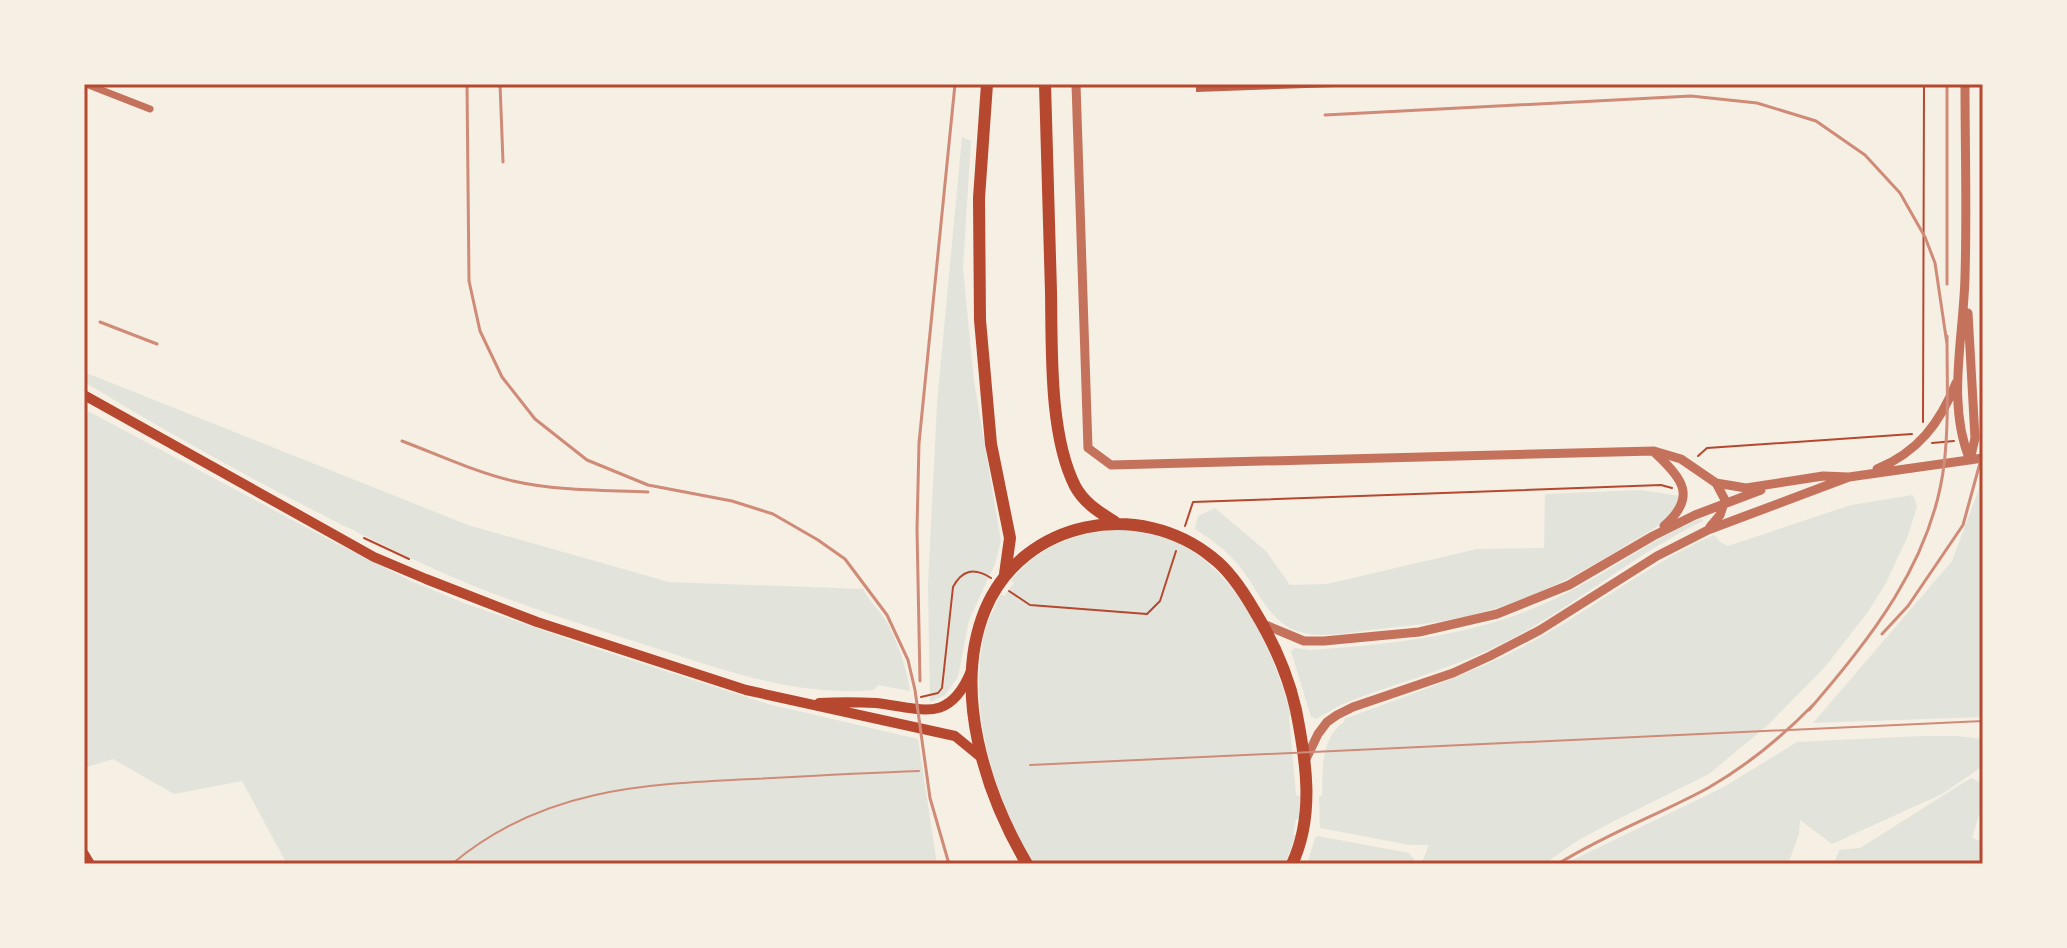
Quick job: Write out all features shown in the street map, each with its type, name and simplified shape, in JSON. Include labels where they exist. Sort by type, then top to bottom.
[{"type":"highway","points":[[987,84],[979,198],[980,320],[991,444],[1010,538],[1005,577]]},
{"type":"highway","points":[[1045,84],[1052,350],[1060,432],[1071,478],[1082,497],[1115,522]]},
{"type":"highway","points":[[1027,864],[999,810],[983,759],[974,710],[974,666],[980,627],[996,590],[1033,550],[1048,540],[1087,526],[1115,522],[1139,524],[1181,537],[1214,558],[1230,574],[1263,624],[1284,671],[1307,746],[1305,820],[1292,864]]},
{"type":"main road","points":[[84,395],[374,557],[537,622],[746,690],[955,736],[983,759]]},
{"type":"main road","points":[[803,703],[879,704],[930,711],[951,701],[960,692],[974,666]]},
{"type":"main road","points":[[84,854],[90,864]]},
{"type":"street","points":[[86,84],[150,109]]},
{"type":"street","points":[[1076,84],[1088,448],[1111,465],[1654,451],[1690,464],[1716,483],[1725,500],[1720,515],[1708,530]]},
{"type":"street","points":[[1965,84],[1965,277],[1959,376],[1961,440],[1970,460]]},
{"type":"street","points":[[1965,277],[1975,438],[1970,460]]},
{"type":"street","points":[[1972,366],[1983,383]]},
{"type":"street","points":[[1862,475],[1896,460],[1923,441],[1946,407],[1959,376]]},
{"type":"street","points":[[1653,536],[1679,513],[1683,491],[1673,470],[1654,451]]},
{"type":"street","points":[[1716,483],[1746,488],[1983,458]]},
{"type":"street","points":[[1307,746],[1337,715],[1453,673],[1490,656],[1540,630],[1657,556],[1708,530],[1849,477]]},
{"type":"street","points":[[1263,624],[1304,641],[1324,641],[1419,632],[1459,624],[1537,600],[1600,568],[1653,536],[1774,484]]},
{"type":"path","points":[[1690,464],[1707,448],[1887,437],[1920,431],[1923,421],[1924,84]]},
{"type":"path","points":[[1030,605],[1147,614],[1160,601],[1193,502],[1661,485],[1683,491]]},
{"type":"path","points":[[913,697],[938,693],[944,681],[953,587],[959,577]]},
{"type":"shaded area","points":[[962,137],[971,141],[963,268],[974,381],[1001,541],[995,564],[969,620],[958,677],[945,695],[930,702],[928,585],[937,403]]},
{"type":"shaded area","points":[[84,372],[468,525],[669,582],[863,589],[894,636],[910,691],[878,685],[874,690],[817,690],[763,680],[599,630],[487,591],[387,547],[255,480],[84,382]]},
{"type":"shaded area","points":[[84,409],[330,540],[411,581],[464,603],[768,704],[918,739],[937,864],[287,864],[242,781],[174,794],[113,759],[84,768]]},
{"type":"shaded area","points":[[1980,486],[1983,486],[1983,717],[1813,723],[1952,561]]},
{"type":"shaded area","points":[[1641,490],[1680,496],[1672,512],[1660,524],[1556,584],[1518,601],[1465,616],[1334,635],[1315,635],[1286,626],[1269,610],[1233,559],[1195,529],[1198,516],[1215,508],[1266,551],[1290,585],[1327,584],[1477,549],[1544,548],[1545,494]]},
{"type":"shaded area","points":[[1913,495],[1917,507],[1907,538],[1885,585],[1867,613],[1825,667],[1768,725],[1709,774],[1577,841],[1544,864],[1421,864],[1429,845],[1410,845],[1320,828],[1319,796],[1322,796],[1324,755],[1331,736],[1344,719],[1508,654],[1553,630],[1666,559],[1714,535],[1728,546],[1851,505]]},
{"type":"shaded area","points":[[1701,518],[1703,521],[1509,640],[1448,667],[1343,704],[1316,719],[1311,717],[1291,651],[1295,648],[1310,650],[1372,645],[1492,623],[1569,592],[1662,537]]},
{"type":"shaded area","points":[[1134,529],[1171,540],[1199,556],[1236,594],[1264,640],[1291,715],[1296,795],[1300,796],[1299,819],[1296,819],[1293,834],[1296,835],[1285,864],[1035,864],[1008,814],[988,756],[979,697],[983,640],[990,616],[1001,594],[1004,596],[1023,567],[1051,547],[1082,535]]},
{"type":"shaded area","points":[[1921,736],[1983,739],[1983,766],[1942,794],[1832,844],[1800,820],[1799,834],[1788,864],[1564,864],[1722,788],[1797,742]]},
{"type":"shaded area","points":[[1971,778],[1983,783],[1983,802],[1972,838],[1983,842],[1983,864],[1834,864],[1839,850],[1860,848]]},
{"type":"shaded area","points":[[1318,836],[1409,853],[1414,859],[1412,864],[1307,864]]},
{"type":"building","points":[[1196,84],[1335,84],[1335,87],[1196,92]]},
{"type":"tram line","points":[[1030,765],[1983,721]]},
{"type":"tram line","points":[[452,864],[486,839],[521,820],[557,805],[594,795],[632,788],[712,781],[919,771]]},
{"type":"railway","points":[[467,84],[469,281],[480,331],[502,377],[535,419],[587,460],[648,485],[732,501],[773,514],[845,559],[887,615],[908,660],[930,798],[949,864]]},
{"type":"railway","points":[[500,84],[503,162]]},
{"type":"railway","points":[[920,681],[919,443],[955,84]]},
{"type":"railway","points":[[1947,84],[1947,284]]},
{"type":"railway","points":[[1325,115],[1691,96],[1757,103],[1816,121],[1865,155],[1900,193],[1925,237],[1935,263],[1947,344]]},
{"type":"railway","points":[[100,322],[157,344]]},
{"type":"railway","points":[[1809,710],[1854,655],[1895,597],[1926,534],[1944,465],[1947,336]]},
{"type":"railway","points":[[402,441],[513,481],[563,488],[648,492]]},
{"type":"railway","points":[[1882,634],[1908,606],[1963,525],[1983,452]]},
{"type":"railway","points":[[1558,864],[1723,779],[1764,749],[1815,703]]}]
